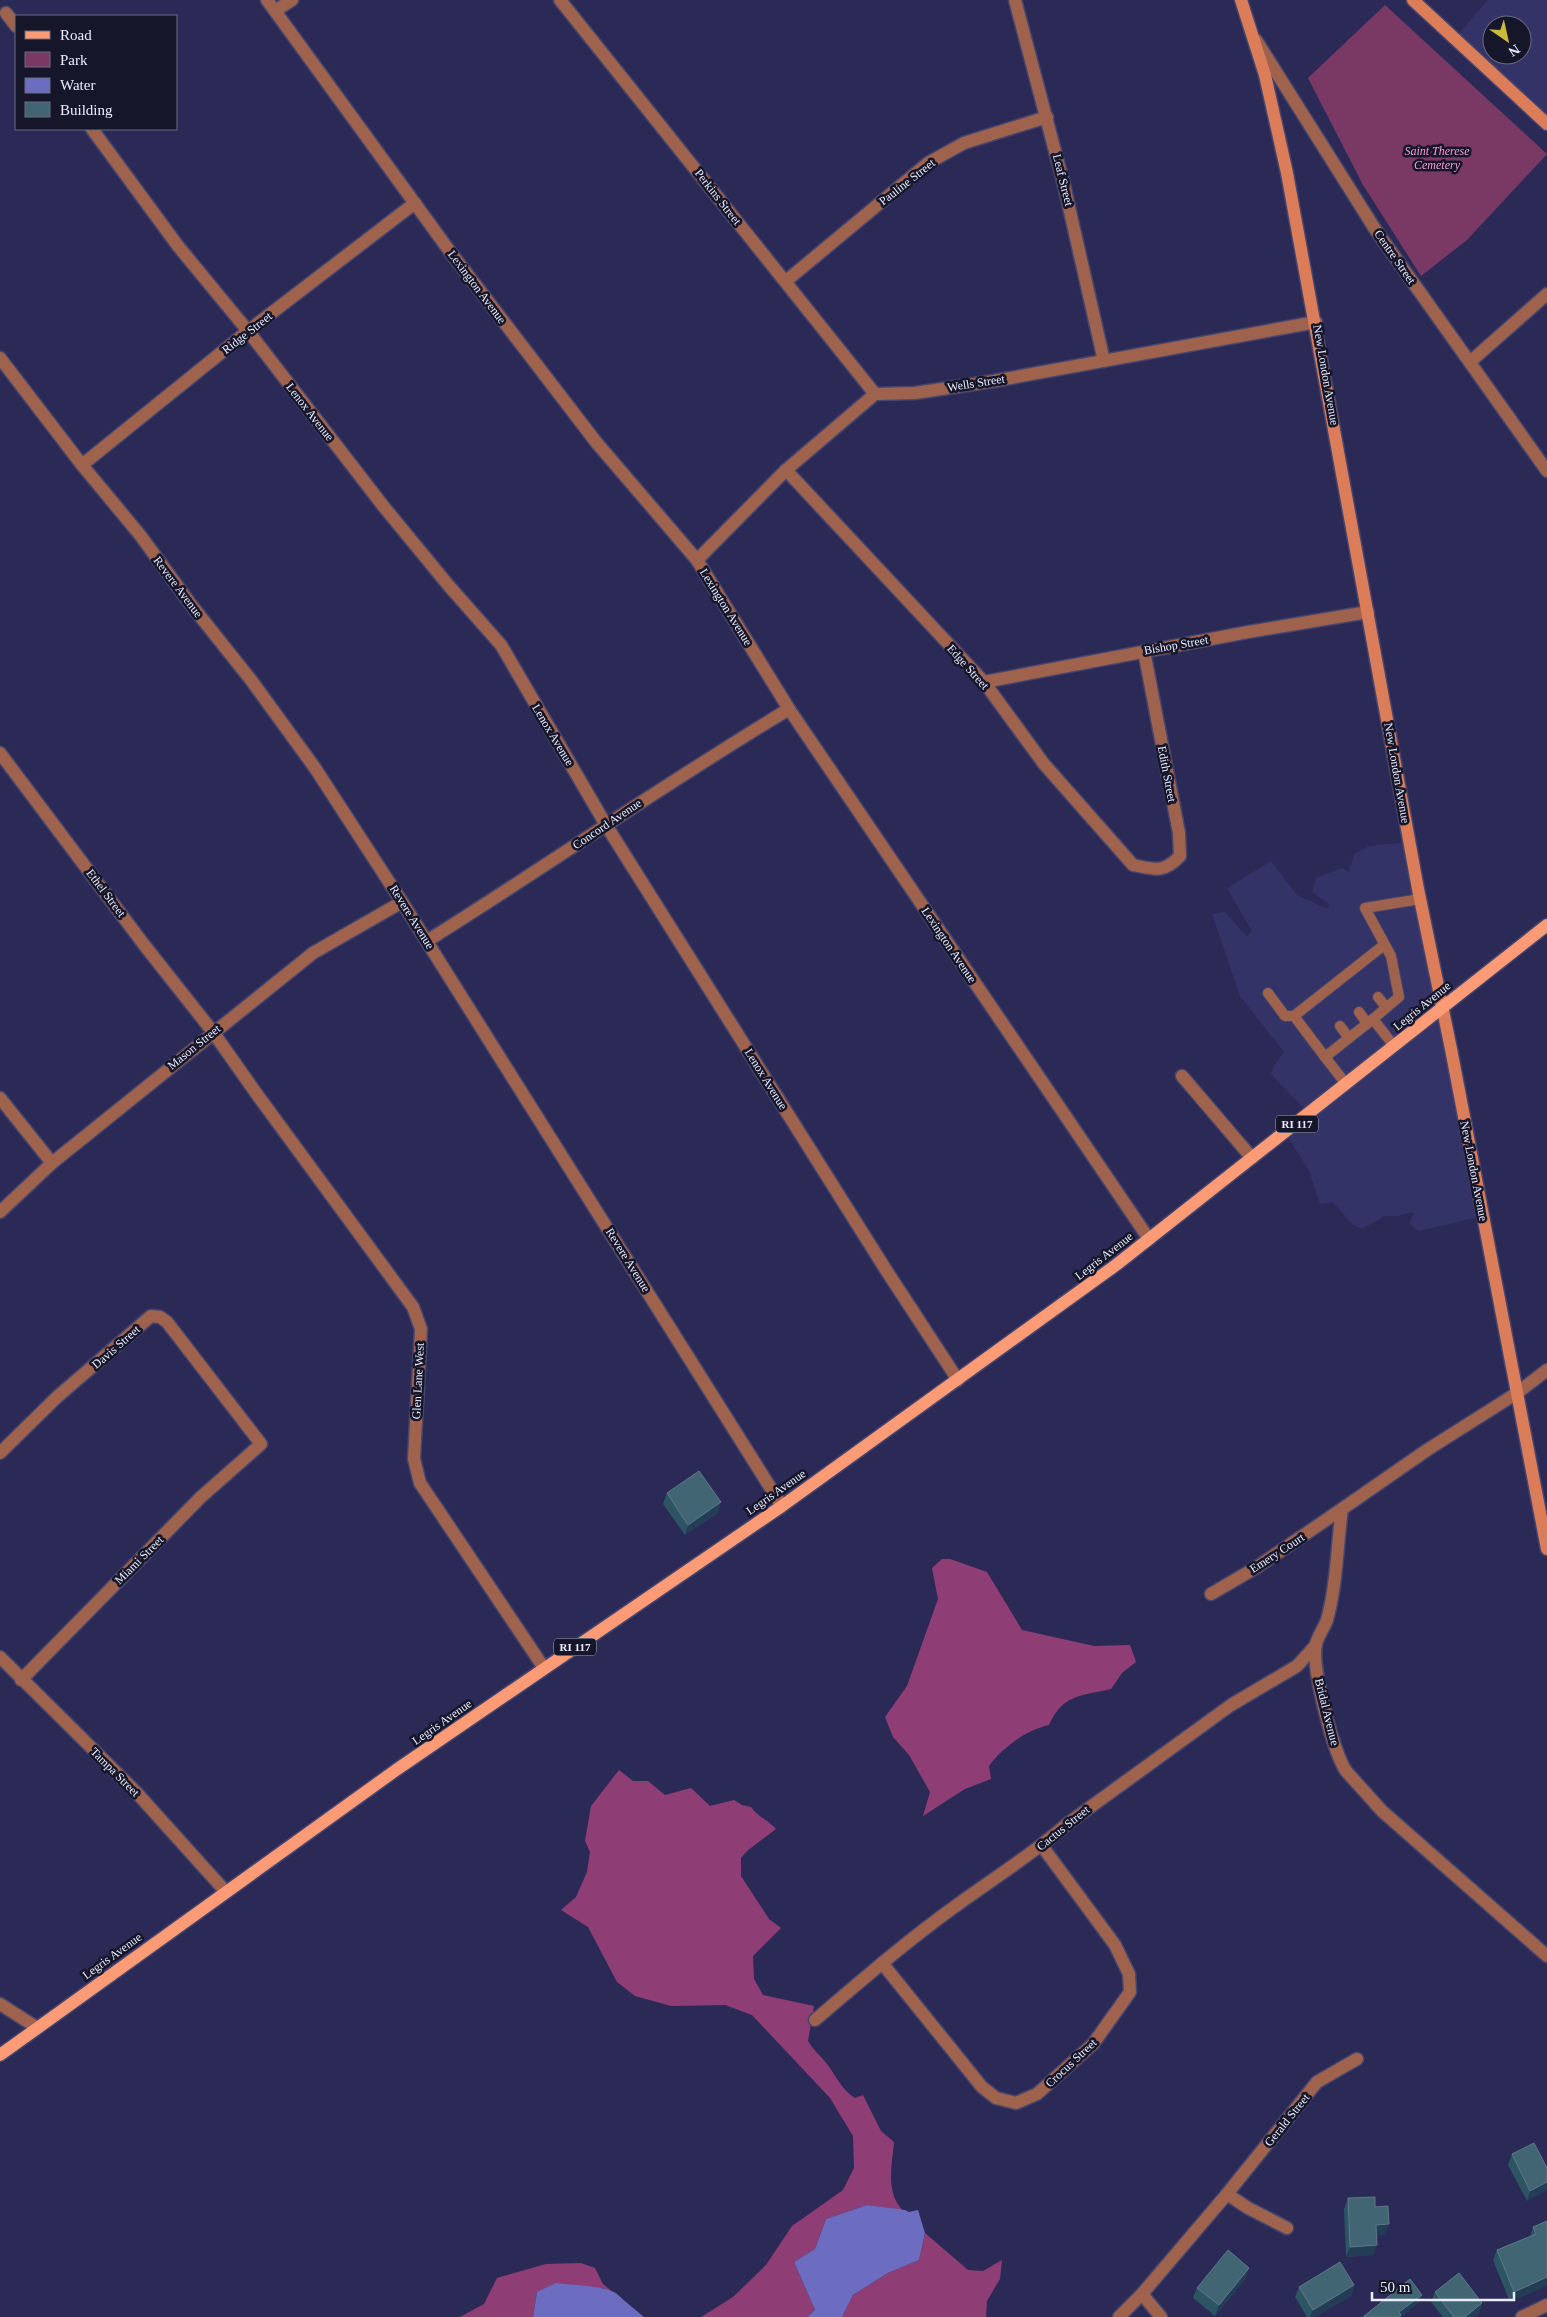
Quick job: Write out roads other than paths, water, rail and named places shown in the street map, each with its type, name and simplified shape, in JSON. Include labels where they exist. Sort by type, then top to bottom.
[{"type":"main road","name":"New London Avenue","points":[[1240,0],[1265,76],[1287,173],[1316,322],[1420,899],[1547,1549]]},
{"type":"main road","points":[[1413,0],[1547,124]]},
{"type":"main road","name":"Legris Avenue","points":[[0,2054],[396,1770],[782,1506],[1063,1305],[1547,925]]},
{"type":"street","name":"Lexington Avenue","points":[[267,0],[415,203],[596,442],[697,560],[789,710],[1149,1239]]},
{"type":"street","points":[[275,12],[292,0]]},
{"type":"street","name":"Perkins Street","points":[[560,0],[875,394]]},
{"type":"street","name":"Leaf Street","points":[[1015,0],[1047,117],[1104,360]]},
{"type":"street","points":[[6,13],[15,25]]},
{"type":"street","name":"Centre Street","points":[[1253,35],[1375,229],[1547,471]]},
{"type":"street","name":"Pauline Street","points":[[786,282],[928,163],[964,143],[1047,117]]},
{"type":"street","name":"Lenox Avenue","points":[[93,130],[178,246],[248,331],[384,506],[449,586],[501,645],[606,825],[880,1261],[958,1380]]},
{"type":"street","name":"Ridge Street","points":[[82,465],[248,331],[415,203]]},
{"type":"street","points":[[1470,362],[1547,294]]},
{"type":"street","name":"Wells Street","points":[[875,394],[915,393],[1316,322]]},
{"type":"street","name":"Revere Avenue","points":[[0,358],[82,465],[140,535],[192,606],[251,680],[315,768],[427,941],[782,1506]]},
{"type":"street","points":[[697,560],[786,470],[875,394]]},
{"type":"street","name":"Edge Street","points":[[786,470],[984,682],[1044,764],[1133,865],[1143,866]]},
{"type":"street","name":"Bishop Street","points":[[984,682],[1144,651],[1368,612]]},
{"type":"street","name":"Edith Street","points":[[1143,866],[1152,870],[1171,866],[1180,856],[1180,833],[1144,651]]},
{"type":"street","name":"Concord Avenue","points":[[427,941],[525,880],[704,760],[789,710]]},
{"type":"street","name":"Ethel Street","points":[[0,753],[145,946],[213,1032]]},
{"type":"street","name":"Mason Street","points":[[0,1212],[52,1163],[313,953],[402,902]]},
{"type":"street","name":"Glen Lane West","points":[[213,1032],[413,1307],[421,1329],[414,1459],[420,1483],[544,1668]]},
{"type":"street","points":[[1182,1076],[1252,1158]]},
{"type":"street","points":[[0,1098],[52,1163]]},
{"type":"street","name":"Davis Street","points":[[0,1453],[57,1397],[151,1316],[160,1317],[168,1322],[261,1444]]},
{"type":"street","points":[[1342,1509],[1427,1450],[1517,1394],[1547,1370]]},
{"type":"street","name":"Miami Street","points":[[22,1680],[201,1497],[261,1444]]},
{"type":"street","name":"Emery Court","points":[[1211,1594],[1257,1567],[1342,1509]]},
{"type":"street","name":"Bridal Avenue","points":[[1342,1509],[1332,1595],[1327,1620],[1316,1645],[1318,1685],[1341,1764],[1382,1811],[1547,1956]]},
{"type":"street","name":"Cactus Street","points":[[816,2020],[882,1963],[956,1906],[1042,1846],[1067,1824],[1231,1705],[1297,1666],[1316,1645]]},
{"type":"street","name":"Tampa Street","points":[[0,1657],[136,1792],[226,1892]]},
{"type":"street","name":"Crocus Street","points":[[882,1963],[982,2087],[996,2098],[1016,2103],[1037,2094],[1093,2044],[1130,1992],[1129,1974],[1115,1945],[1042,1846]]},
{"type":"street","points":[[0,2004],[36,2027]]},
{"type":"street","name":"Gerald Street","points":[[1119,2317],[1142,2294],[1227,2194],[1317,2082],[1357,2059]]},
{"type":"street","points":[[1227,2194],[1248,2208],[1287,2228]]},
{"type":"street","points":[[1142,2294],[1161,2317]]},
{"type":"street","points":[[1522,2317],[1547,2305]]},
{"type":"lane","points":[[1325,1057],[1399,997],[1391,956],[1365,908],[1420,899]]},
{"type":"lane","points":[[1268,993],[1285,1016],[1294,1016],[1321,1001],[1339,987],[1354,968],[1384,945]]},
{"type":"lane","points":[[1354,968],[1361,977]]},
{"type":"lane","points":[[1378,997],[1386,1008]]},
{"type":"lane","points":[[1359,1012],[1394,1046]]},
{"type":"lane","points":[[1294,1016],[1346,1084]]},
{"type":"lane","points":[[1340,1026],[1349,1038]]},
{"type":"water","points":[[867,2205],[909,2212],[918,2210],[925,2233],[919,2260],[888,2273],[853,2295],[842,2317],[807,2317],[815,2310],[794,2262],[815,2249],[826,2219]]},
{"type":"water","points":[[556,2283],[612,2291],[644,2317],[533,2317],[537,2292]]},
{"type":"park label","name":"Saint Therese Cemetery","points":[[1437,158]]}]
